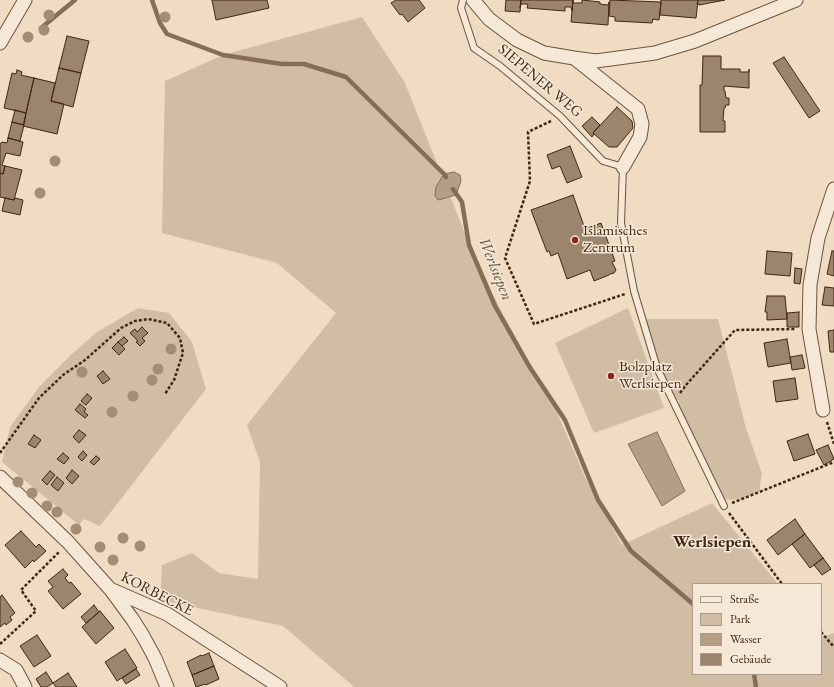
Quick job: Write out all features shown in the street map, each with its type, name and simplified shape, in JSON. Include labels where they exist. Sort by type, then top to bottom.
[{"type":"street","points":[[0,43],[25,0]]},
{"type":"street","name":"SIEPENER WEG","points":[[473,0],[489,19],[518,40],[544,53],[596,60],[655,53],[695,41],[796,0]]},
{"type":"street","name":"SIEPENER WEG","points":[[574,58],[638,110],[642,124],[640,137],[623,167]]},
{"type":"street","points":[[823,410],[809,328],[810,285],[818,238],[834,189]]},
{"type":"street","name":"KORBECKE","points":[[2,482],[68,542],[110,589],[167,614],[280,687]]},
{"type":"street","points":[[110,589],[143,636],[155,658],[167,687]]},
{"type":"street","points":[[0,660],[16,670],[25,687]]},
{"type":"lane","name":"SIEPENER WEG","points":[[462,0],[461,8],[474,48],[500,66],[560,116],[603,161],[623,167],[621,223],[634,291],[657,368],[675,402],[724,506]]},
{"type":"path","points":[[560,116],[528,132],[530,181],[505,258],[534,324],[634,291]]},
{"type":"path","points":[[0,453],[39,398],[63,375],[85,360],[122,328],[135,321],[148,319],[167,323],[180,338],[183,353],[174,380],[165,394]]},
{"type":"path","points":[[675,402],[686,385],[735,330],[809,328]]},
{"type":"path","points":[[823,410],[834,444]]},
{"type":"path","points":[[781,583],[724,506],[834,462]]},
{"type":"path","points":[[0,644],[36,611],[21,590],[68,542]]},
{"type":"path","points":[[822,633],[834,648]]},
{"type":"green space","points":[[362,17],[405,83],[478,266],[555,408],[585,477],[622,545],[712,503],[777,583],[692,583],[692,675],[822,675],[822,637],[834,633],[834,687],[354,687],[283,626],[160,600],[162,565],[192,553],[219,573],[258,579],[260,462],[247,425],[336,313],[277,263],[162,233],[165,81],[223,55]]},
{"type":"green space","points":[[138,308],[169,313],[192,342],[206,389],[100,526],[84,519],[79,525],[2,462],[10,427],[39,387],[71,355],[97,332]]},
{"type":"green space","name":"Bolzplatz Werlsiepen","points":[[628,308],[664,408],[594,433],[555,343]]},
{"type":"green space","points":[[646,319],[718,319],[746,428],[762,474],[760,491],[744,498],[730,500],[725,499],[719,491],[678,407],[679,401],[673,395],[664,377]]},
{"type":"water","points":[[454,172],[460,175],[461,181],[456,195],[438,200],[435,196],[436,187],[444,174]]},
{"type":"water","points":[[657,432],[685,491],[662,506],[628,444]]},
{"type":"building","points":[[212,0],[267,0],[269,8],[216,20]]},
{"type":"building","points":[[396,0],[419,0],[425,8],[408,22],[402,14],[400,15],[391,3]]},
{"type":"building","points":[[506,0],[521,0],[520,12],[505,11]]},
{"type":"building","points":[[521,0],[573,0],[572,11],[571,7],[565,7],[565,11],[527,8],[528,4],[521,4],[520,8]]},
{"type":"building","points":[[573,0],[573,3],[582,3],[582,0],[600,2],[600,4],[608,5],[609,2],[608,25],[571,22]]},
{"type":"building","points":[[610,0],[661,2],[659,20],[653,19],[652,23],[615,21],[615,17],[609,16]]},
{"type":"building","points":[[661,0],[698,0],[696,18],[660,15]]},
{"type":"building","points":[[698,0],[725,0],[699,5],[697,4]]},
{"type":"building","points":[[67,36],[89,41],[81,73],[59,68]]},
{"type":"building","points":[[703,56],[721,56],[721,69],[740,69],[740,72],[749,72],[749,88],[724,86],[726,98],[729,98],[729,105],[726,105],[724,108],[723,121],[725,121],[725,132],[700,132],[700,85],[702,85]]},
{"type":"building","points":[[784,57],[820,111],[809,118],[773,63]]},
{"type":"building","points":[[59,68],[81,73],[73,107],[51,101]]},
{"type":"building","points":[[17,70],[22,72],[21,75],[34,78],[26,113],[4,108],[12,73],[16,74]]},
{"type":"building","points":[[34,78],[55,83],[51,101],[64,104],[57,134],[23,126]]},
{"type":"building","points":[[617,107],[632,121],[633,128],[617,147],[609,147],[593,133]]},
{"type":"building","points":[[15,110],[26,113],[24,125],[12,122]]},
{"type":"building","points":[[592,117],[600,125],[593,133],[594,134],[592,137],[582,126]]},
{"type":"building","points":[[12,122],[24,125],[20,141],[8,138]]},
{"type":"building","points":[[8,138],[23,142],[20,156],[6,153],[2,165],[5,166],[3,174],[0,173],[0,144],[2,142],[7,143]]},
{"type":"building","points":[[570,146],[582,177],[567,183],[560,166],[552,169],[547,155]]},
{"type":"building","points":[[5,166],[22,170],[14,200],[0,197],[0,173],[3,174]]},
{"type":"building","name":"Islamisches Zentrum","points":[[573,195],[585,229],[601,223],[615,261],[612,262],[616,270],[614,273],[594,281],[590,270],[567,279],[558,253],[551,256],[549,251],[547,252],[531,210]]},
{"type":"building","points":[[5,198],[23,200],[20,215],[2,211]]},
{"type":"building","points":[[767,251],[792,253],[790,276],[765,274]]},
{"type":"building","points":[[832,251],[834,251],[834,276],[827,274]]},
{"type":"building","points":[[795,268],[802,269],[800,284],[794,283]]},
{"type":"building","points":[[825,287],[834,288],[834,306],[822,305]]},
{"type":"building","points":[[767,296],[785,296],[787,319],[767,320],[767,312],[765,312]]},
{"type":"building","points":[[799,312],[799,327],[787,327],[787,313]]},
{"type":"building","points":[[142,327],[148,333],[142,338],[145,341],[140,346],[136,342],[138,341],[130,333],[135,329],[137,332]]},
{"type":"building","points":[[834,330],[834,352],[830,352],[828,331]]},
{"type":"building","points":[[124,337],[128,341],[122,346],[118,342]]},
{"type":"building","points":[[787,339],[791,363],[768,367],[764,343]]},
{"type":"building","points":[[118,342],[125,349],[119,355],[112,348]]},
{"type":"building","points":[[802,355],[805,368],[792,370],[790,357]]},
{"type":"building","points":[[103,371],[110,379],[103,384],[97,376]]},
{"type":"building","points":[[795,378],[798,399],[776,402],[773,381]]},
{"type":"building","points":[[87,394],[92,398],[86,405],[81,401]]},
{"type":"building","points":[[80,404],[86,409],[84,412],[88,415],[85,418],[75,410]]},
{"type":"building","points":[[79,430],[86,435],[79,443],[73,437]]},
{"type":"building","points":[[808,434],[815,454],[794,461],[787,441]]},
{"type":"building","points":[[34,435],[41,440],[35,448],[28,444]]},
{"type":"building","points":[[828,445],[834,459],[824,465],[816,450]]},
{"type":"building","points":[[83,451],[87,455],[82,461],[78,457]]},
{"type":"building","points":[[63,453],[69,458],[64,464],[57,459]]},
{"type":"building","points":[[96,456],[100,459],[94,465],[90,462]]},
{"type":"building","points":[[72,470],[79,476],[72,484],[66,478]]},
{"type":"building","points":[[50,471],[55,475],[47,485],[42,480]]},
{"type":"building","points":[[57,477],[64,483],[58,491],[51,485]]},
{"type":"building","points":[[795,519],[805,534],[778,555],[767,540]]},
{"type":"building","points":[[21,531],[36,547],[39,544],[46,551],[25,568],[5,545]]},
{"type":"building","points":[[805,534],[823,558],[810,568],[792,544]]},
{"type":"building","points":[[823,558],[831,569],[822,575],[814,565]]},
{"type":"building","points":[[63,569],[68,575],[65,578],[69,583],[71,582],[81,594],[63,609],[48,591],[53,587],[48,581]]},
{"type":"building","points":[[2,595],[15,613],[10,617],[12,620],[6,625],[5,623],[0,627],[0,597]]},
{"type":"building","points":[[94,605],[99,612],[86,623],[81,617]]},
{"type":"building","points":[[100,611],[114,628],[96,644],[82,627]]},
{"type":"building","points":[[37,635],[51,656],[34,667],[20,646]]},
{"type":"building","points":[[125,649],[137,668],[117,681],[105,662]]},
{"type":"building","points":[[209,653],[214,666],[192,675],[187,662]]},
{"type":"building","points":[[214,666],[219,679],[206,685],[196,687],[192,675]]},
{"type":"building","points":[[136,669],[140,675],[126,684],[122,678]]},
{"type":"building","points":[[46,672],[53,683],[47,687],[41,687],[36,679]]},
{"type":"building","points":[[68,673],[77,687],[56,687],[53,683]]},
{"type":"waterway","name":"KORBECKE","points":[[41,28],[75,0]]},
{"type":"waterway","name":"Werlsiepen","points":[[152,0],[160,23],[167,34],[223,55],[282,64],[304,64],[346,77],[446,177]]},
{"type":"waterway","name":"Werlsiepen","points":[[453,189],[462,202],[469,245],[495,306],[529,366],[565,420],[598,500],[631,551],[692,603]]},
{"type":"waterway","name":"Werlsiepen","points":[[754,675],[756,687]]},
{"type":"place","name":"Islamisches Zentrum","points":[[575,240]]},
{"type":"place","name":"Bolzplatz Werlsiepen","points":[[611,376]]},
{"type":"district","name":"Werlsiepen","points":[[712,542]]}]
